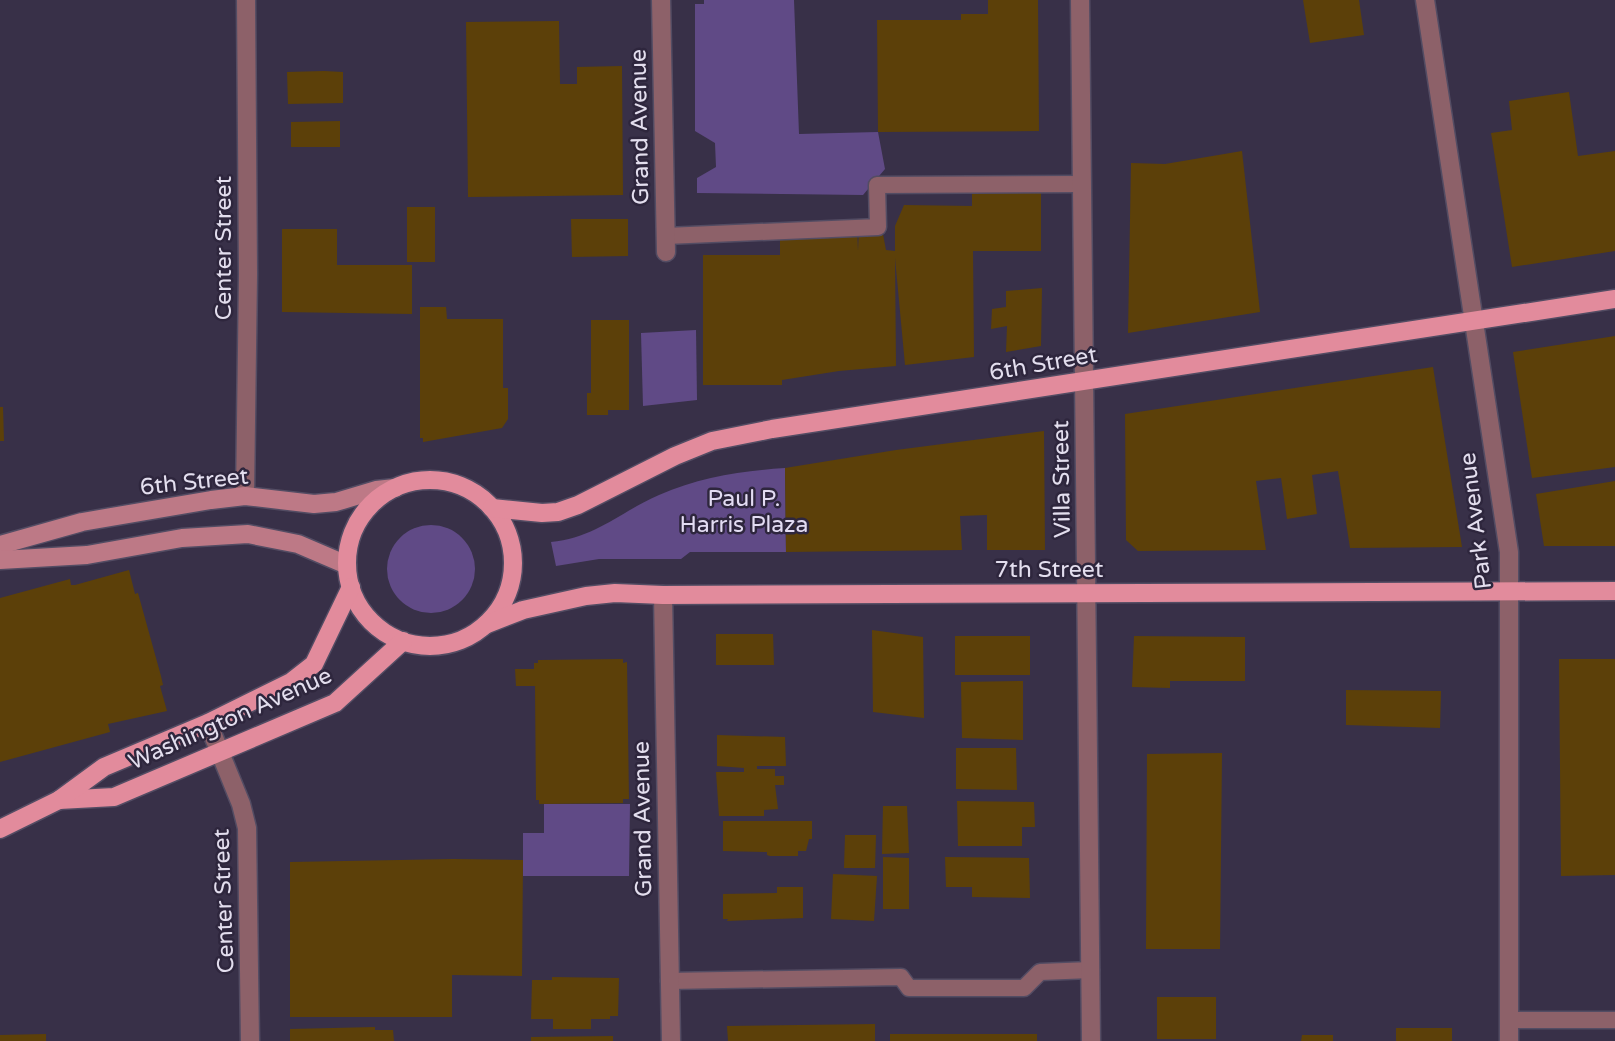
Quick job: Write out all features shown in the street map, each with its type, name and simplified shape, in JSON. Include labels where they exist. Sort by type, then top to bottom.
[{"type":"main road","name":"6th Street","points":[[492,508],[558,512],[712,441],[772,429],[1615,299]]},
{"type":"main road","points":[[429,480],[464,487],[492,508],[503,522],[510,538],[513,574],[502,606],[487,624],[463,639],[440,645],[421,645],[386,633],[370,620],[358,604],[351,587],[347,565],[353,533],[369,507],[395,488],[429,480]]},
{"type":"main road","name":"Washington Avenue","points":[[0,829],[59,800],[104,767],[208,723],[291,682],[314,664],[351,587]]},
{"type":"main road","name":"7th Street","points":[[487,624],[523,610],[586,596],[615,593],[663,595],[1615,590]]},
{"type":"main road","name":"Washington Avenue","points":[[59,800],[114,797],[335,703],[403,641]]},
{"type":"street","name":"Center Street","points":[[245,496],[248,274],[246,0]]},
{"type":"street","name":"Grand Avenue","points":[[661,0],[666,244]]},
{"type":"street","name":"Villa Street","points":[[1080,0],[1091,1041]]},
{"type":"street","name":"Park Avenue","points":[[1425,0],[1509,552],[1509,1041]]},
{"type":"street","name":"6th Street","points":[[0,545],[82,522],[211,500],[245,496],[314,504],[336,502],[376,490],[395,488]]},
{"type":"street","points":[[0,560],[87,555],[183,538],[247,534],[298,544],[347,565]]},
{"type":"street","name":"Grand Avenue","points":[[663,595],[671,1041]]},
{"type":"street","name":"Center Street","points":[[208,723],[241,804],[247,828],[250,1041]]},
{"type":"lane","points":[[666,244],[878,227],[877,185],[1082,184]]},
{"type":"lane","points":[[670,981],[901,977],[909,988],[1024,988],[1040,972],[1091,970]]},
{"type":"lane","points":[[1509,1020],[1615,1020]]},
{"type":"green space","points":[[704,0],[794,0],[799,134],[878,132],[885,169],[863,195],[697,193],[697,178],[716,167],[715,143],[695,131],[695,4],[704,4]]},
{"type":"green space","points":[[696,330],[697,400],[643,406],[641,333]]},
{"type":"green space","name":"Paul P. Harris Plaza","points":[[785,468],[786,552],[690,552],[681,559],[599,559],[556,566],[551,542],[567,540],[594,530],[659,495],[721,476]]},
{"type":"green space","points":[[431,525],[448,528],[462,538],[472,552],[475,569],[472,586],[462,600],[448,610],[431,613],[414,610],[400,600],[390,586],[387,569],[390,552],[400,538],[414,528]]},
{"type":"green space","points":[[544,804],[630,804],[629,876],[523,876],[523,833],[544,833]]},
{"type":"building","points":[[988,0],[1038,0],[1039,131],[878,132],[877,20],[961,20],[961,14],[988,14]]},
{"type":"building","points":[[1303,0],[1359,0],[1364,35],[1310,43]]},
{"type":"building","points":[[559,21],[560,84],[577,84],[577,67],[622,66],[623,195],[468,197],[466,22]]},
{"type":"building","points":[[287,72],[343,72],[343,103],[288,104]]},
{"type":"building","points":[[1569,92],[1578,156],[1615,151],[1615,251],[1512,267],[1491,133],[1512,130],[1509,101]]},
{"type":"building","points":[[340,121],[340,147],[291,147],[291,122]]},
{"type":"building","points":[[1242,151],[1260,312],[1128,333],[1131,163],[1165,164]]},
{"type":"building","points":[[1041,192],[1041,251],[973,251],[974,357],[905,365],[895,258],[896,366],[782,380],[782,385],[703,385],[703,255],[780,255],[780,232],[857,228],[858,251],[859,228],[882,229],[886,250],[895,251],[895,226],[904,205],[972,206],[972,193]]},
{"type":"building","points":[[407,207],[435,207],[435,262],[407,262]]},
{"type":"building","points":[[571,219],[628,219],[628,256],[572,257]]},
{"type":"building","points":[[282,229],[337,229],[337,265],[412,265],[412,314],[282,312]]},
{"type":"building","points":[[1042,288],[1041,346],[1006,352],[1007,326],[991,329],[992,309],[1006,307],[1006,291]]},
{"type":"building","points":[[420,307],[446,307],[447,319],[503,319],[503,388],[508,388],[508,419],[502,428],[423,442],[423,438],[420,438]]},
{"type":"building","points":[[591,320],[629,320],[629,410],[608,410],[608,415],[587,415],[587,393],[591,393]]},
{"type":"building","points":[[1615,336],[1615,467],[1532,478],[1513,352]]},
{"type":"building","points":[[1433,367],[1462,547],[1350,548],[1338,471],[1312,475],[1317,514],[1287,519],[1281,478],[1256,481],[1266,550],[1138,551],[1126,540],[1125,414]]},
{"type":"building","points":[[0,407],[3,407],[4,441],[0,441]]},
{"type":"building","points":[[1044,431],[1045,550],[987,550],[987,515],[960,516],[962,550],[786,552],[785,468],[896,450]]},
{"type":"building","points":[[1615,481],[1615,546],[1544,546],[1536,494]]},
{"type":"building","points":[[129,570],[161,676],[163,685],[160,686],[167,711],[108,724],[110,732],[0,762],[0,598],[70,579],[71,585],[75,585]]},
{"type":"building","points":[[872,630],[923,637],[924,718],[873,712]]},
{"type":"building","points":[[716,634],[773,634],[774,665],[716,665]]},
{"type":"building","points":[[955,636],[1030,636],[1030,675],[955,675]]},
{"type":"building","points":[[1134,636],[1245,637],[1245,681],[1170,681],[1170,688],[1132,687]]},
{"type":"building","points":[[623,659],[623,663],[627,662],[629,799],[623,799],[623,803],[539,804],[539,800],[536,800],[535,686],[516,686],[515,669],[534,669],[534,663],[538,663],[538,660]]},
{"type":"building","points":[[1559,659],[1615,659],[1615,875],[1561,876]]},
{"type":"building","points":[[1023,681],[1023,740],[962,738],[961,682]]},
{"type":"building","points":[[1346,690],[1441,691],[1440,728],[1346,725]]},
{"type":"building","points":[[717,735],[785,737],[786,766],[757,766],[757,769],[775,769],[775,776],[784,776],[784,785],[775,785],[778,809],[764,810],[764,816],[719,816],[716,772],[744,772],[744,768],[717,766]]},
{"type":"building","points":[[956,748],[1016,748],[1017,790],[956,789]]},
{"type":"building","points":[[1222,753],[1220,949],[1146,949],[1147,754]]},
{"type":"building","points":[[957,801],[1034,802],[1035,827],[1022,827],[1022,846],[958,846]]},
{"type":"building","points":[[883,806],[907,806],[909,853],[882,854]]},
{"type":"building","points":[[723,821],[812,821],[812,839],[809,839],[806,851],[798,851],[798,856],[723,851]]},
{"type":"building","points":[[845,835],[876,835],[875,868],[844,868]]},
{"type":"building","points":[[883,857],[909,858],[909,909],[883,909]]},
{"type":"building","points":[[945,857],[1029,858],[1030,898],[972,897],[972,887],[946,887]]},
{"type":"building","points":[[523,860],[522,976],[452,975],[452,1017],[290,1017],[290,862]]},
{"type":"building","points":[[833,874],[877,876],[874,921],[831,919]]},
{"type":"building","points":[[777,887],[803,887],[803,918],[723,919],[723,894],[777,893]]},
{"type":"building","points":[[552,977],[619,978],[618,1016],[591,1019],[591,1029],[553,1029],[553,1019],[531,1019],[532,980],[552,980]]},
{"type":"building","points":[[1157,997],[1216,997],[1216,1039],[1157,1039]]},
{"type":"building","points":[[875,1024],[875,1041],[728,1041],[727,1026]]},
{"type":"building","points":[[375,1027],[375,1030],[393,1030],[394,1041],[290,1041],[290,1029]]},
{"type":"building","points":[[1396,1028],[1452,1028],[1452,1041],[1396,1041]]},
{"type":"building","points":[[46,1034],[46,1041],[0,1041],[0,1035]]},
{"type":"building","points":[[890,1034],[1037,1034],[1037,1041],[890,1041]]},
{"type":"building","points":[[1302,1035],[1333,1035],[1333,1041],[1301,1041]]},
{"type":"building","points":[[613,1036],[613,1041],[531,1041],[531,1037]]}]
